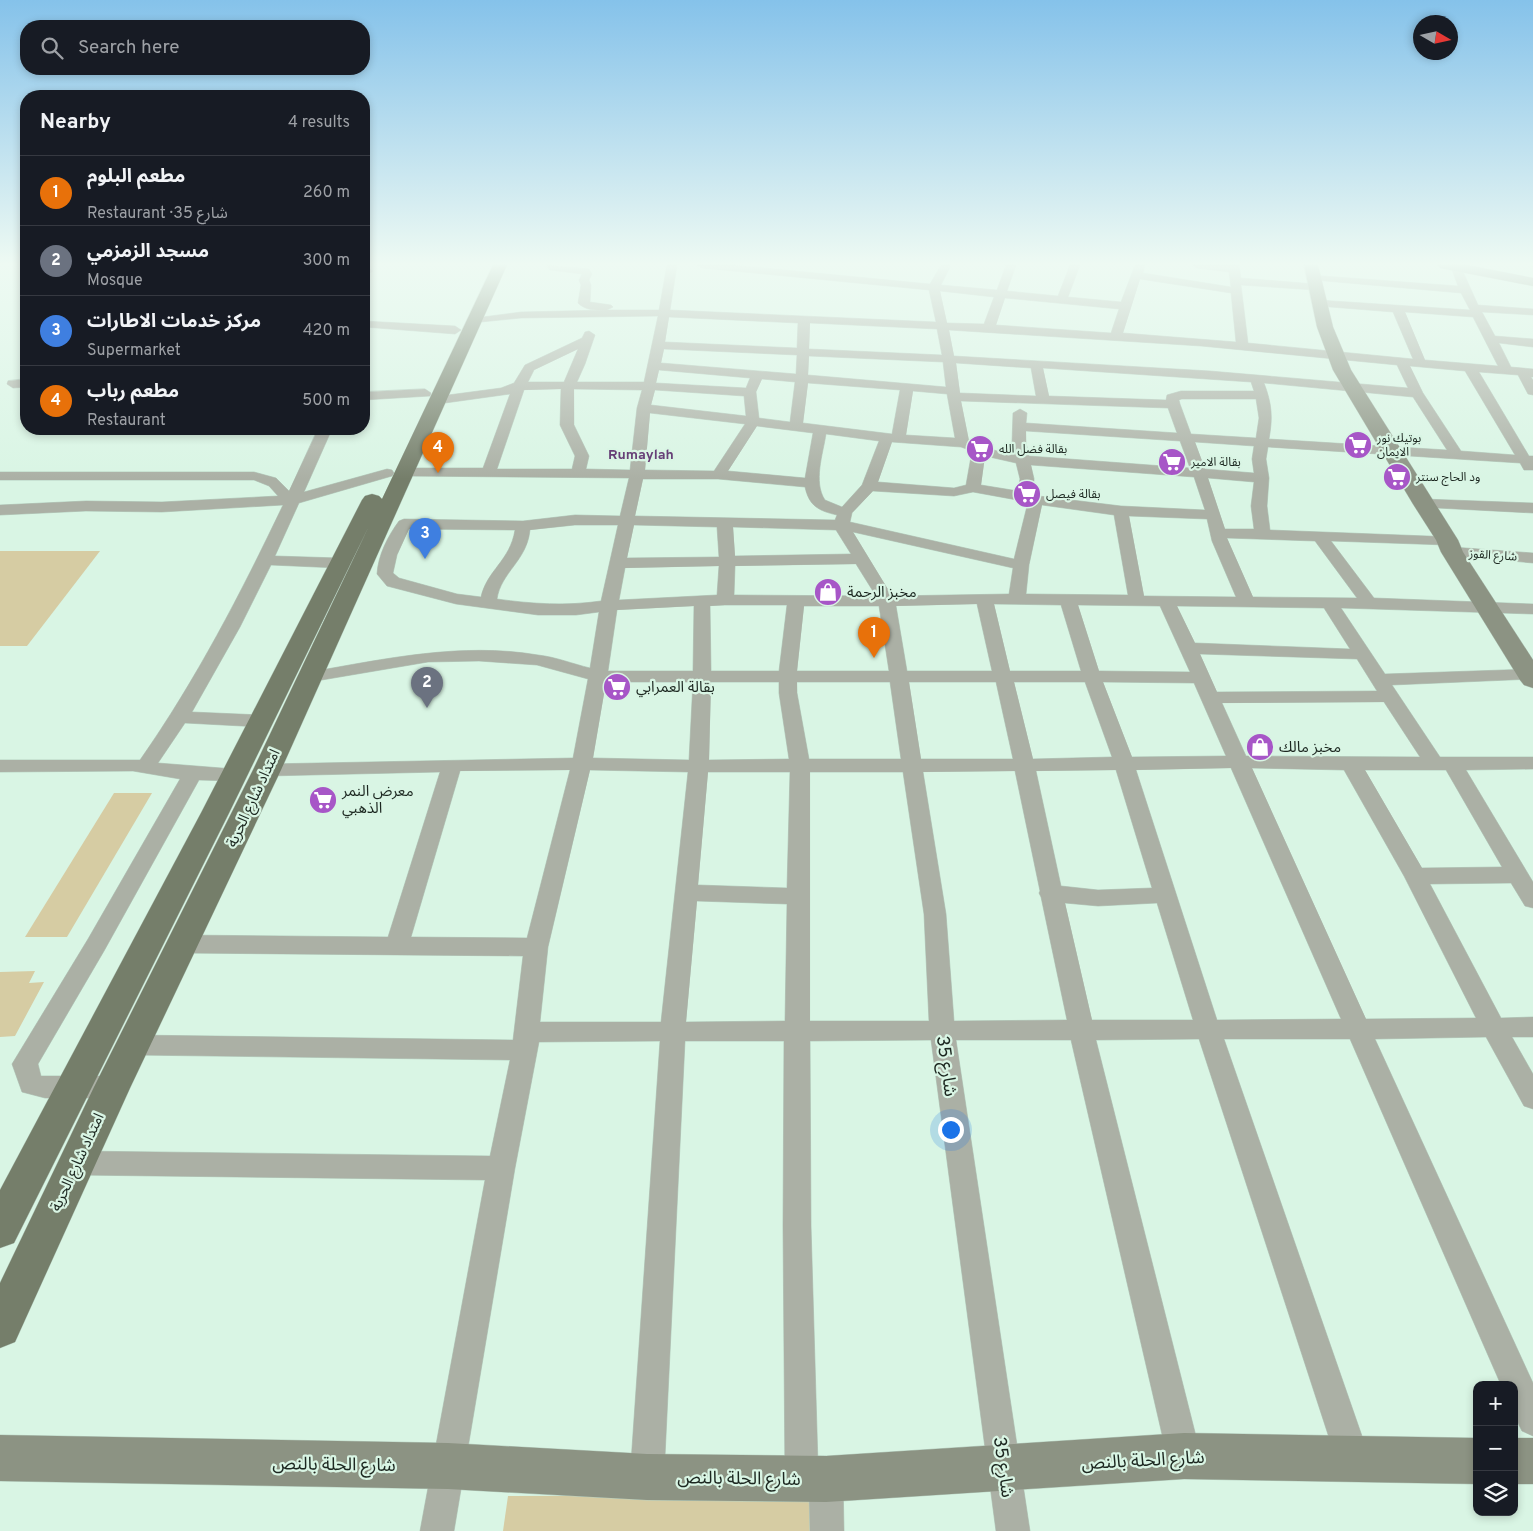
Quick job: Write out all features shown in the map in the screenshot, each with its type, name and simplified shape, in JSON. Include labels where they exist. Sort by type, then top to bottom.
[{"type":"main road","name":"امتداد شارع الحرية","points":[[0,1230],[71,1088],[261,721],[396,472],[460,336]]},
{"type":"main road","name":"امتداد شارع الحرية","points":[[0,1328],[112,1087],[267,770],[310,677],[341,574],[378,554],[393,523],[396,472]]},
{"type":"street","points":[[578,475],[582,456],[567,425],[568,386],[579,364],[588,336]]},
{"type":"street","points":[[437,1531],[501,1168],[526,1041],[536,947],[582,764],[609,605],[637,473],[649,387],[659,336]]},
{"type":"street","points":[[796,426],[802,379],[803,336]]},
{"type":"street","points":[[944,336],[963,443]]},
{"type":"street","points":[[1098,336],[1101,360]]},
{"type":"street","points":[[1122,336],[1202,342],[1527,373],[1533,391]]},
{"type":"street","points":[[1241,336],[1242,346]]},
{"type":"street","points":[[1330,336],[1342,370],[1423,504],[1532,676]]},
{"type":"street","points":[[1410,336],[1421,364]]},
{"type":"street","points":[[1488,336],[1507,371]]},
{"type":"street","points":[[1490,340],[1533,343]]},
{"type":"street","points":[[489,472],[519,386],[529,368],[534,364],[586,342]]},
{"type":"street","points":[[1202,342],[1210,375]]},
{"type":"street","points":[[658,345],[1036,364],[1101,360],[1210,375],[1417,393]]},
{"type":"street","points":[[718,474],[753,422],[750,392],[753,375],[750,349]]},
{"type":"street","points":[[1401,361],[1417,393],[1456,454]]},
{"type":"street","points":[[1036,364],[1043,399]]},
{"type":"street","points":[[1470,368],[1528,459],[1533,474]]},
{"type":"street","points":[[649,387],[753,375],[907,388],[953,394],[1173,404]]},
{"type":"street","points":[[1255,379],[1262,395],[1266,418],[1259,459],[1262,478],[1259,506],[1263,535]]},
{"type":"street","points":[[370,396],[432,397],[503,392],[519,386],[649,387],[750,392]]},
{"type":"street","points":[[649,387],[753,422],[892,439],[963,443],[979,450],[1023,460],[1262,478]]},
{"type":"street","points":[[393,523],[523,526],[575,520],[725,523],[801,522],[843,518],[869,486],[892,439],[907,388]]},
{"type":"street","points":[[1248,602],[1220,541],[1214,515],[1184,436],[1172,398],[1181,395],[1262,395]]},
{"type":"street","points":[[1017,600],[1031,498],[1019,443],[1021,398]]},
{"type":"street","points":[[1020,427],[1528,459]]},
{"type":"street","points":[[820,430],[812,483],[813,493],[821,504],[843,518],[1021,565]]},
{"type":"street","points":[[146,766],[180,717],[231,627],[265,560],[290,500],[316,453],[323,435]]},
{"type":"street","points":[[973,488],[979,450]]},
{"type":"street","points":[[0,510],[86,506],[162,507],[290,500],[396,472],[489,472],[578,475],[637,473],[718,474],[812,483]]},
{"type":"street","points":[[86,506],[104,475]]},
{"type":"street","points":[[0,476],[254,476],[271,480],[278,484],[290,500]]},
{"type":"street","points":[[869,486],[954,492],[973,488],[1122,511],[1214,515]]},
{"type":"street","points":[[1423,504],[1533,508]]},
{"type":"street","points":[[1122,511],[1137,600]]},
{"type":"street","points":[[843,518],[860,559],[887,601]]},
{"type":"street","points":[[725,523],[725,600]]},
{"type":"street","points":[[488,604],[489,594],[495,579],[516,553],[523,526]]},
{"type":"street","name":"شارع القوز","points":[[1218,534],[1320,537],[1450,546],[1533,558]]},
{"type":"street","points":[[1320,537],[1369,603]]},
{"type":"street","points":[[378,554],[385,574],[393,582],[456,598],[538,610],[576,610],[609,605],[725,600],[887,601],[984,599],[1369,603],[1533,609]]},
{"type":"street","points":[[619,563],[860,559]]},
{"type":"street","points":[[265,560],[341,574]]},
{"type":"street","points":[[984,599],[997,660],[1004,675],[1022,765],[1081,1029],[1184,1456]]},
{"type":"street","points":[[796,600],[788,658],[789,708],[800,765],[797,1226],[814,1479],[827,1531]]},
{"type":"street","points":[[1068,600],[1092,676],[1124,764],[1208,1029],[1353,1459]]},
{"type":"street","points":[[1166,600],[1533,1420]]},
{"type":"street","points":[[647,1477],[673,1031],[699,766],[702,601]]},
{"type":"street","name":"شارع 35","points":[[887,601],[935,914],[942,1031],[1013,1531]]},
{"type":"street","points":[[1329,603],[1390,696],[1444,764],[1533,900]]},
{"type":"street","points":[[1189,648],[1314,654],[1362,654]]},
{"type":"street","points":[[310,677],[428,657],[480,656],[538,660],[598,676],[898,678],[1004,675],[1092,676],[1205,688],[1390,696]]},
{"type":"street","points":[[1380,680],[1532,676]]},
{"type":"street","points":[[180,717],[261,721]]},
{"type":"street","points":[[267,770],[582,764],[699,766],[1238,762],[1351,764],[1533,763]]},
{"type":"street","points":[[1351,764],[1415,876],[1493,1027],[1533,1098]]},
{"type":"street","points":[[397,946],[452,765]]},
{"type":"street","points":[[0,766],[146,766],[193,773],[234,775]]},
{"type":"street","points":[[112,1087],[71,1088],[45,1087],[31,1084],[25,1064],[96,945],[193,773]]},
{"type":"street","points":[[1415,876],[1517,875]]},
{"type":"street","points":[[687,892],[798,896]]},
{"type":"street","points":[[1050,893],[1098,898],[1166,895]]},
{"type":"street","points":[[181,944],[536,947]]},
{"type":"street","points":[[134,1045],[526,1041],[673,1031],[797,1032],[1533,1027]]},
{"type":"street","points":[[76,1163],[501,1168]]},
{"type":"street","name":"شارع الحلة بالنص","points":[[0,1458],[448,1466],[647,1477],[814,1479],[1184,1456],[1473,1461]]},
{"type":"street","points":[[1518,1461],[1533,1462]]},
{"type":"shaded area","points":[[0,551],[100,551],[27,646],[0,646]]},
{"type":"shaded area","points":[[114,793],[152,793],[67,937],[25,937]]},
{"type":"shaded area","points":[[35,971],[29,983],[44,982],[15,1036],[0,1037],[0,972]]},
{"type":"shaded area","points":[[811,1495],[812,1531],[503,1531],[508,1496]]},
{"type":"place","name":"بوتيك نور الايمان","points":[[1358,445]]},
{"type":"place","name":"بقالة فضل الله","points":[[980,449]]},
{"type":"place","name":"بقالة الامير","points":[[1172,462]]},
{"type":"place","name":"مطعم رباب","points":[[438,473]]},
{"type":"place","name":"ود الحاج سنتر","points":[[1397,477]]},
{"type":"place","name":"بقالة فيصل","points":[[1027,494]]},
{"type":"place","name":"مركز خدمات الاطارات","points":[[425,559]]},
{"type":"place","name":"مخبز الرحمة","points":[[828,592]]},
{"type":"place","name":"مطعم البلوم","points":[[874,658]]},
{"type":"place","name":"بقالة العمرابي","points":[[617,687]]},
{"type":"place","name":"مسجد الزمزمي","points":[[427,708]]},
{"type":"place","name":"مخبز مالك","points":[[1260,747]]},
{"type":"place","name":"معرض النمر الذهبي","points":[[323,800]]},
{"type":"district","name":"Rumaylah","points":[[641,454]]}]
